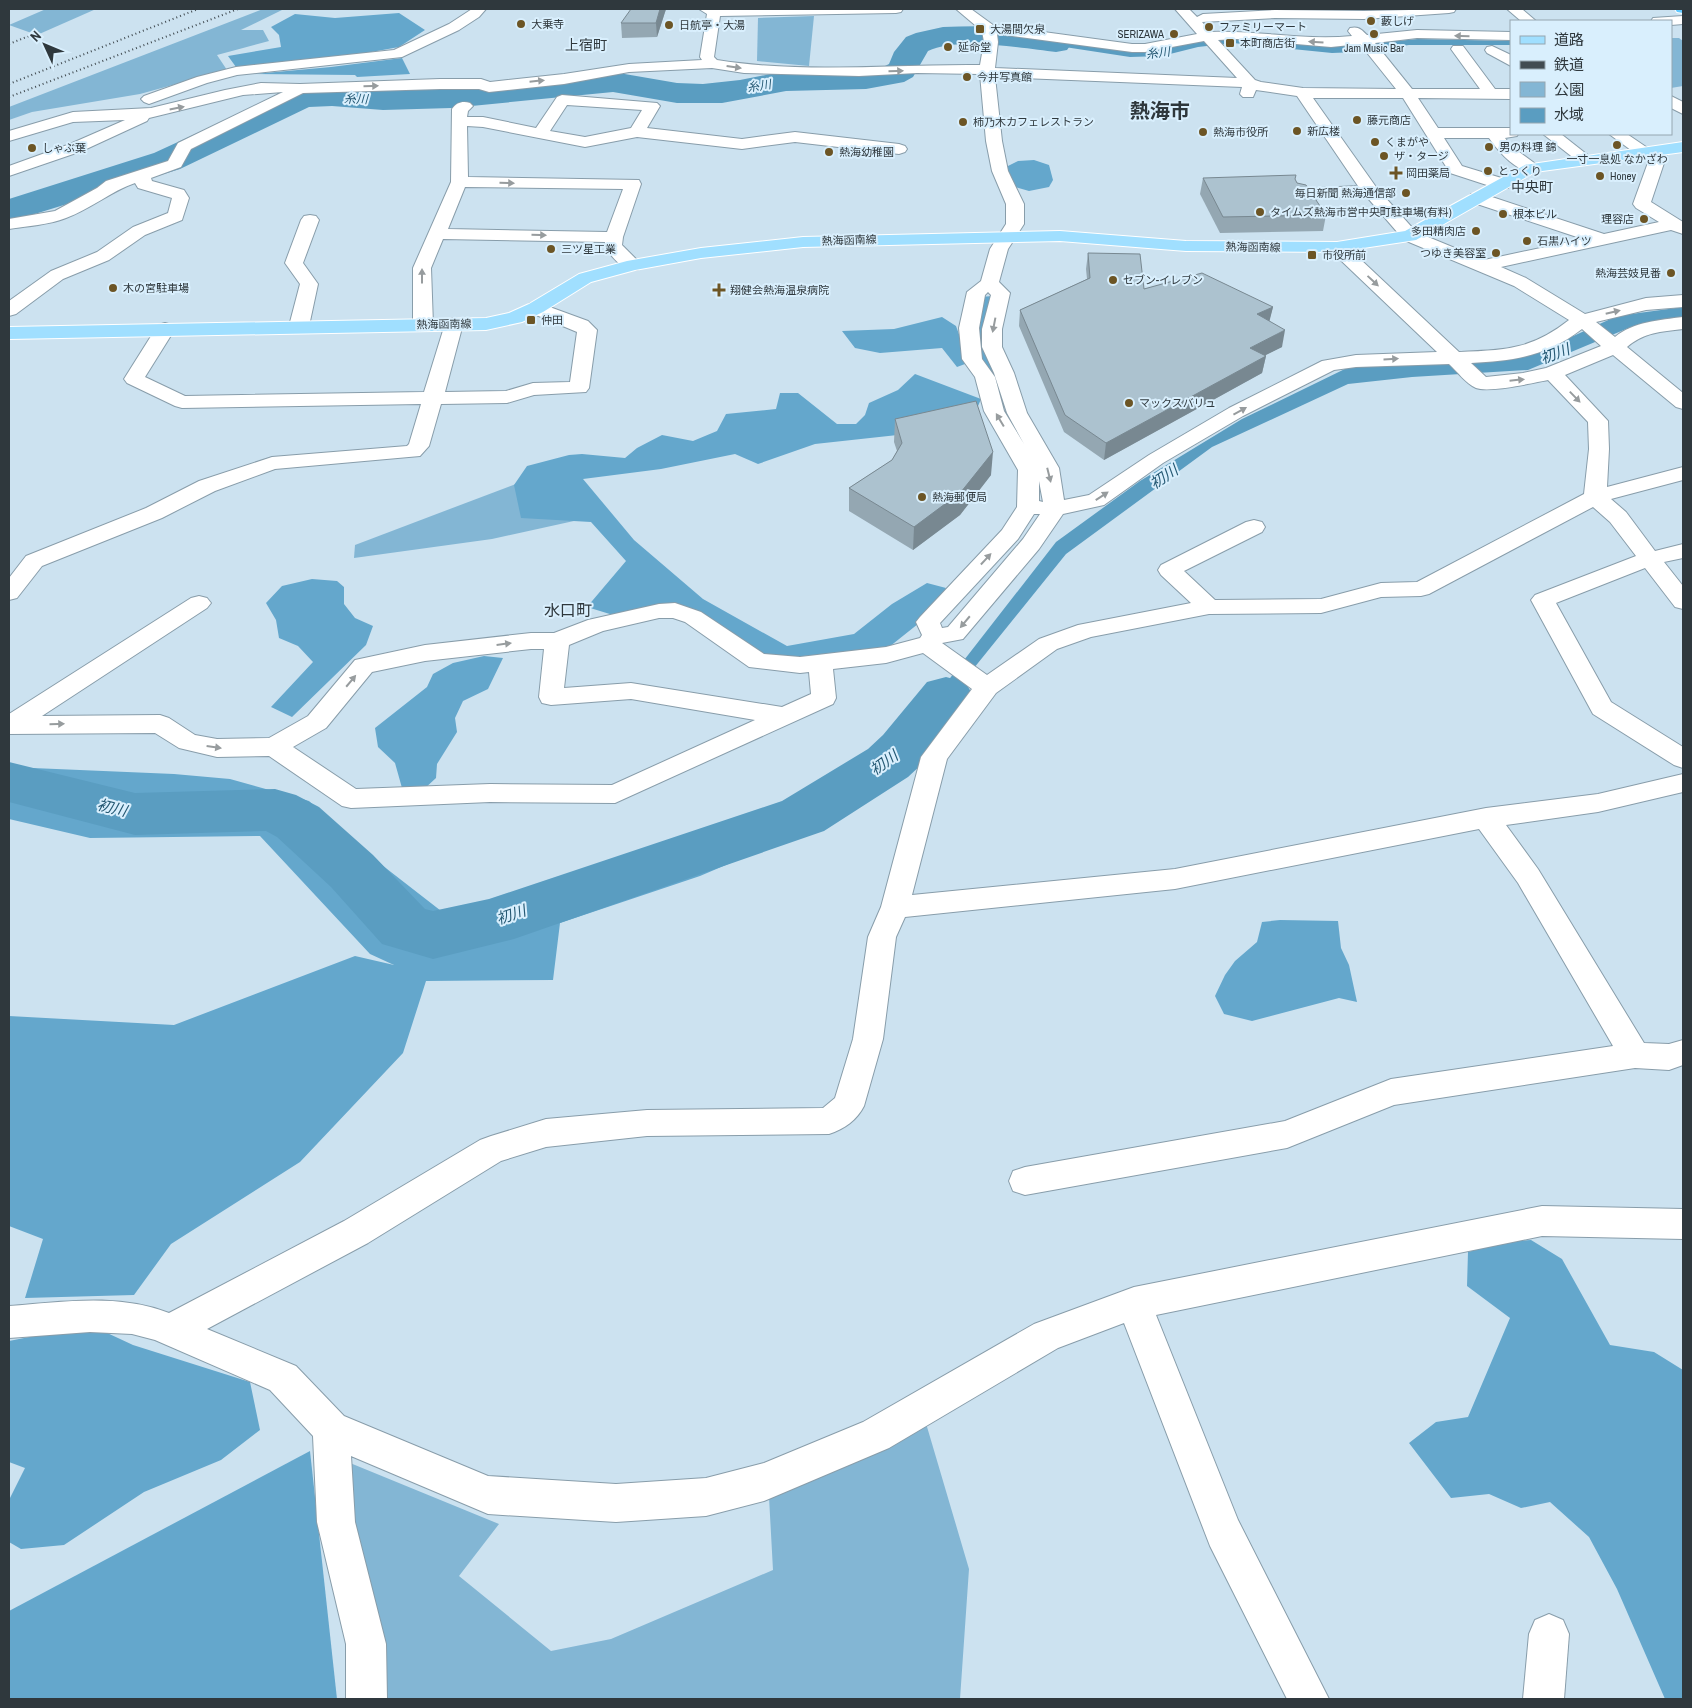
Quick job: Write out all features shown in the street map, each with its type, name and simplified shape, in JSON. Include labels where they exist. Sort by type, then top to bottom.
[{"type":"main road","name":"熱海函南線","points":[[9,333],[299,326],[486,324],[514,318],[536,308],[585,278],[633,265],[701,254],[803,242],[1060,236],[1186,246],[1338,247],[1410,236],[1531,168],[1683,147]]},
{"type":"street","points":[[9,126],[58,110],[143,101],[163,96],[202,80],[236,71],[397,54],[411,49],[471,18],[479,9]]},
{"type":"street","points":[[712,64],[707,57],[710,10],[896,9]]},
{"type":"street","points":[[963,9],[990,35],[1020,32],[1132,48],[1214,43],[1243,48],[1337,57]]},
{"type":"street","points":[[1186,14],[1449,9]]},
{"type":"street","points":[[1514,9],[1529,20]]},
{"type":"street","points":[[1336,12],[1408,94],[1456,168],[1502,184]]},
{"type":"street","points":[[1186,14],[1250,83],[1260,88],[1289,89],[1302,93],[1510,94]]},
{"type":"street","points":[[1369,48],[1417,34],[1510,36]]},
{"type":"street","points":[[984,684],[935,646],[928,622],[1010,534],[1028,507],[1030,470],[994,411],[985,377],[972,359],[969,328],[976,292],[989,284],[999,250],[1015,224],[1015,204],[1000,171],[987,71],[990,35]]},
{"type":"street","points":[[1214,43],[1237,35],[1399,50],[1430,48],[1510,50]]},
{"type":"street","points":[[1458,49],[1491,94]]},
{"type":"street","points":[[1492,50],[1510,61]]},
{"type":"street","points":[[540,134],[565,89],[629,68],[712,64],[744,69],[859,72],[917,69],[1250,83]]},
{"type":"street","points":[[1240,97],[1248,94],[1250,83]]},
{"type":"street","points":[[9,136],[81,116],[149,114],[188,106],[247,88],[281,86],[300,89],[481,84],[482,92]]},
{"type":"street","points":[[9,224],[60,215],[103,192],[112,185],[175,164],[184,146],[300,89]]},
{"type":"street","points":[[423,325],[422,268],[459,182],[460,110],[482,92],[565,89],[652,106],[637,132]]},
{"type":"street","points":[[1302,93],[1370,191],[1410,236],[1520,282],[1586,322],[1683,404]]},
{"type":"street","points":[[1672,102],[1683,109]]},
{"type":"street","points":[[9,171],[66,152],[114,132],[149,114]]},
{"type":"street","points":[[459,121],[483,122],[585,142],[637,132],[742,144],[794,137],[899,149]]},
{"type":"street","points":[[1434,133],[1510,133]]},
{"type":"street","points":[[1494,133],[1506,149],[1531,168]]},
{"type":"street","points":[[1552,135],[1586,160]]},
{"type":"street","points":[[1619,135],[1652,152],[1642,204],[1678,227]]},
{"type":"street","points":[[9,310],[57,276],[103,256],[139,231],[176,216],[181,198],[178,194],[144,184],[142,175]]},
{"type":"street","points":[[459,182],[633,184],[614,237],[613,246],[633,265]]},
{"type":"street","points":[[1301,194],[1370,191]]},
{"type":"street","points":[[1477,198],[1601,239]]},
{"type":"street","points":[[299,326],[309,284],[294,263],[310,220]]},
{"type":"street","points":[[1482,266],[1601,239],[1678,227]]},
{"type":"street","points":[[438,234],[614,237]]},
{"type":"street","points":[[1338,247],[1481,383],[1552,374],[1632,333],[1658,326],[1683,323]]},
{"type":"street","points":[[9,725],[160,724],[188,742],[217,748],[274,747],[317,722],[364,666],[425,654],[531,641],[557,641],[596,625],[659,611],[675,610],[693,617],[758,661],[800,664],[886,655],[935,646],[955,634],[1031,544],[1055,508],[1048,468],[1017,413],[1004,373],[992,347],[992,329],[1001,294],[989,284]]},
{"type":"street","points":[[1028,507],[1055,508],[1096,500],[1164,454],[1245,408],[1329,366],[1356,361],[1454,356],[1502,356],[1533,350],[1586,322],[1646,304],[1683,301]]},
{"type":"street","points":[[166,329],[134,379],[182,402],[506,397],[533,389],[579,388],[587,330],[581,325],[536,308]]},
{"type":"street","points":[[9,593],[34,561],[154,513],[207,486],[272,463],[413,452],[419,446],[454,324]]},
{"type":"street","points":[[1552,374],[1598,421],[1599,449],[1595,496]]},
{"type":"street","points":[[171,1330],[356,1232],[491,1150],[546,1133],[647,1123],[829,1122],[848,1106],[868,1040],[882,938],[895,907],[934,757],[984,684],[1048,644],[1086,630],[1209,607],[1321,606],[1381,590],[1421,589],[1595,496],[1683,473]]},
{"type":"street","points":[[1595,496],[1618,517],[1683,602]]},
{"type":"street","points":[[1209,607],[1168,570],[1254,527]]},
{"type":"street","points":[[1683,551],[1649,558],[1543,600],[1602,708],[1683,759]]},
{"type":"street","points":[[958,590],[985,598]]},
{"type":"street","points":[[9,725],[199,603]]},
{"type":"street","points":[[557,641],[551,697],[631,691],[785,716]]},
{"type":"street","points":[[274,747],[351,799],[490,793],[615,794],[824,698],[820,662]]},
{"type":"street","points":[[895,907],[1175,879],[1486,818],[1598,803],[1683,783]]},
{"type":"street","points":[[1486,818],[1528,876],[1635,1055]]},
{"type":"street","points":[[1026,1181],[1287,1134],[1391,1092],[1635,1055],[1669,1056],[1683,1052]]},
{"type":"street","points":[[9,1322],[90,1316],[115,1317],[132,1318],[171,1330],[283,1378],[331,1429],[488,1495],[616,1503],[706,1498],[764,1482],[876,1435],[1046,1336],[1134,1304],[1542,1221],[1683,1224]]},
{"type":"street","points":[[1134,1304],[1224,1532],[1309,1699]]},
{"type":"street","points":[[331,1429],[336,1522],[366,1644],[368,1699]]},
{"type":"street","points":[[1543,1699],[1549,1634]]},
{"type":"green space","points":[[46,9],[96,9],[37,35],[9,25]]},
{"type":"green space","points":[[263,9],[314,9],[282,10],[241,30],[263,30],[269,41],[217,55],[227,70],[140,94],[32,112],[9,120],[9,107]]},
{"type":"green space","points":[[814,16],[809,66],[757,61],[758,18]]},
{"type":"green space","points":[[1672,38],[1679,38],[1683,41],[1683,86],[1672,88]]},
{"type":"green space","points":[[542,474],[583,519],[492,539],[354,558],[355,545]]},
{"type":"green space","points":[[925,1420],[969,1569],[960,1699],[360,1699],[333,1456],[499,1524],[459,1576],[551,1651],[611,1639],[773,1570],[769,1497]]},
{"type":"shaded area","points":[[399,13],[425,30],[399,47],[344,57],[236,67],[228,56],[281,47],[279,35],[271,27],[295,14],[335,18]]},
{"type":"shaded area","points":[[402,58],[410,74],[357,77],[355,75],[254,74],[331,67]]},
{"type":"shaded area","points":[[1034,160],[1049,165],[1053,180],[1049,187],[1029,191],[1015,187],[1006,167],[1018,161]]},
{"type":"shaded area","points":[[994,296],[1002,389],[988,390],[974,362],[978,297]]},
{"type":"shaded area","points":[[942,317],[956,326],[961,340],[965,364],[957,367],[942,348],[880,353],[855,348],[842,331],[894,329]]},
{"type":"shaded area","points":[[915,374],[981,399],[973,418],[925,432],[815,444],[758,464],[735,454],[661,469],[583,479],[634,540],[703,599],[787,646],[854,634],[892,604],[927,583],[946,588],[933,612],[884,651],[759,658],[678,611],[613,615],[587,607],[626,561],[591,522],[521,518],[514,485],[527,466],[569,455],[582,454],[625,458],[637,448],[662,435],[693,441],[717,431],[726,414],[776,409],[780,393],[798,393],[837,424],[856,424],[865,415],[869,403],[898,390]]},
{"type":"shaded area","points":[[312,579],[337,581],[344,587],[344,604],[355,618],[373,626],[366,645],[292,717],[271,707],[313,662],[298,646],[279,638],[276,620],[266,603],[282,586]]},
{"type":"shaded area","points":[[484,656],[503,658],[488,689],[463,701],[455,718],[457,732],[437,764],[436,778],[423,790],[402,788],[395,763],[378,747],[375,728],[427,687],[433,674],[453,663]]},
{"type":"shaded area","points":[[882,744],[894,767],[863,793],[815,827],[700,876],[560,923],[553,980],[426,981],[403,1053],[300,1162],[171,1244],[134,1295],[25,1298],[43,1239],[9,1226],[9,1016],[174,1025],[355,956],[394,965],[370,954],[260,836],[90,838],[9,819],[9,767],[174,774],[230,779],[309,801],[351,841],[445,914],[539,890],[673,843],[725,830],[788,806]]},
{"type":"shaded area","points":[[1280,920],[1338,921],[1341,948],[1349,965],[1357,1002],[1339,998],[1252,1021],[1224,1014],[1215,996],[1225,975],[1235,961],[1257,942],[1262,922]]},
{"type":"shaded area","points":[[1531,1240],[1562,1259],[1610,1345],[1654,1352],[1683,1370],[1683,1699],[1665,1699],[1617,1589],[1589,1537],[1550,1502],[1521,1508],[1489,1494],[1451,1498],[1409,1443],[1436,1422],[1468,1417],[1510,1318],[1467,1286],[1468,1252],[1502,1242]]},
{"type":"shaded area","points":[[90,1325],[133,1345],[250,1382],[260,1430],[221,1460],[144,1492],[64,1545],[21,1549],[9,1542],[9,1500],[25,1468],[9,1462],[9,1341]]},
{"type":"shaded area","points":[[310,1451],[337,1699],[9,1699],[9,1611]]},
{"type":"water","points":[[1000,33],[1141,52],[1195,42],[1228,39],[1330,47],[1418,39],[1510,41],[1510,45],[1409,45],[1332,53],[1233,43],[1198,47],[1162,56],[1130,57],[1032,42],[979,40],[971,34]]},
{"type":"water","points":[[1683,307],[1683,320],[1631,327],[1528,370],[1412,377],[1348,384],[1212,447],[1066,554],[894,767],[891,754],[1056,542],[1140,481],[1242,419],[1351,366],[1414,364],[1532,355],[1617,316]]},
{"type":"building","points":[[631,9],[660,9],[656,23],[621,23]]},
{"type":"building","points":[[1296,175],[1297,183],[1306,185],[1326,215],[1223,217],[1203,178]]},
{"type":"building","name":"マックスバリュ","points":[[1088,253],[1140,254],[1144,289],[1202,273],[1273,307],[1257,314],[1285,330],[1250,348],[1266,356],[1106,443],[1065,415],[1020,310],[1090,278]]},
{"type":"building","name":"熱海郵便局","points":[[976,401],[993,452],[961,492],[914,527],[849,488],[892,460],[902,443],[895,419]]},
{"type":"waterway","name":"糸川","points":[[9,211],[167,161],[303,97],[332,96],[383,100],[451,98],[613,82],[677,93],[731,92],[786,81],[852,80],[892,75],[901,70],[913,48],[927,39],[984,36],[1056,43]]},
{"type":"waterway","name":"初川","points":[[9,782],[135,814],[275,810],[298,822],[352,871],[404,927],[433,935],[492,922],[803,816],[888,763],[903,749],[946,695]]},
{"type":"railway","points":[[9,84],[198,9]]},
{"type":"railway","points":[[9,97],[238,9]]},
{"type":"railway","points":[[9,44],[39,32]]},
{"type":"place","name":"藪しげ","points":[[1371,21]]},
{"type":"place","name":"大乗寺","points":[[521,24]]},
{"type":"place","name":"日航亭・大湯","points":[[669,25]]},
{"type":"place","name":"ファミリーマート","points":[[1209,27]]},
{"type":"place","name":"大湯間欠泉","points":[[980,29]]},
{"type":"place","name":"SERIZAWA","points":[[1174,34]]},
{"type":"place","name":"Jam Music Bar","points":[[1374,34]]},
{"type":"place","name":"本町商店街","points":[[1230,43]]},
{"type":"place","name":"延命堂","points":[[948,47]]},
{"type":"place","name":"今井写真館","points":[[967,77]]},
{"type":"place","name":"藤元商店","points":[[1357,120]]},
{"type":"place","name":"柿乃木カフェレストラン","points":[[963,122]]},
{"type":"place","name":"新広楼","points":[[1297,131]]},
{"type":"place","name":"熱海市役所","points":[[1203,132]]},
{"type":"place","name":"くまがや","points":[[1375,142]]},
{"type":"place","name":"一寸一息処 なかざわ","points":[[1617,145]]},
{"type":"place","name":"男の料理 錦","points":[[1489,147]]},
{"type":"place","name":"しゃぶ葉","points":[[32,148]]},
{"type":"place","name":"熱海幼稚園","points":[[829,152]]},
{"type":"place","name":"ザ・タージ","points":[[1384,156]]},
{"type":"place","name":"とっくり","points":[[1488,171]]},
{"type":"place","name":"岡田薬局","points":[[1396,173]]},
{"type":"place","name":"Honey","points":[[1600,176]]},
{"type":"place","name":"毎日新聞 熱海通信部","points":[[1406,193]]},
{"type":"place","name":"タイムズ熱海市営中央町駐車場(有料)","points":[[1260,212]]},
{"type":"place","name":"根本ビル","points":[[1503,214]]},
{"type":"place","name":"理容店","points":[[1644,219]]},
{"type":"place","name":"多田精肉店","points":[[1476,231]]},
{"type":"place","name":"石黒ハイツ","points":[[1527,241]]},
{"type":"place","name":"三ツ星工業","points":[[551,249]]},
{"type":"place","name":"つゆき美容室","points":[[1496,253]]},
{"type":"place","name":"市役所前","points":[[1312,255]]},
{"type":"place","name":"熱海芸妓見番","points":[[1671,273]]},
{"type":"place","name":"セブン-イレブン","points":[[1113,280]]},
{"type":"place","name":"木の宮駐車場","points":[[113,288]]},
{"type":"place","name":"翔健会熱海温泉病院","points":[[719,290]]},
{"type":"place","name":"仲田","points":[[531,320]]},
{"type":"place","name":"マックスバリュ","points":[[1129,403]]},
{"type":"place","name":"熱海郵便局","points":[[922,497]]},
{"type":"district","name":"上宿町","points":[[586,45]]},
{"type":"district","name":"熱海市","points":[[1160,111]]},
{"type":"district","name":"中央町","points":[[1532,187]]},
{"type":"district","name":"水口町","points":[[568,610]]}]
